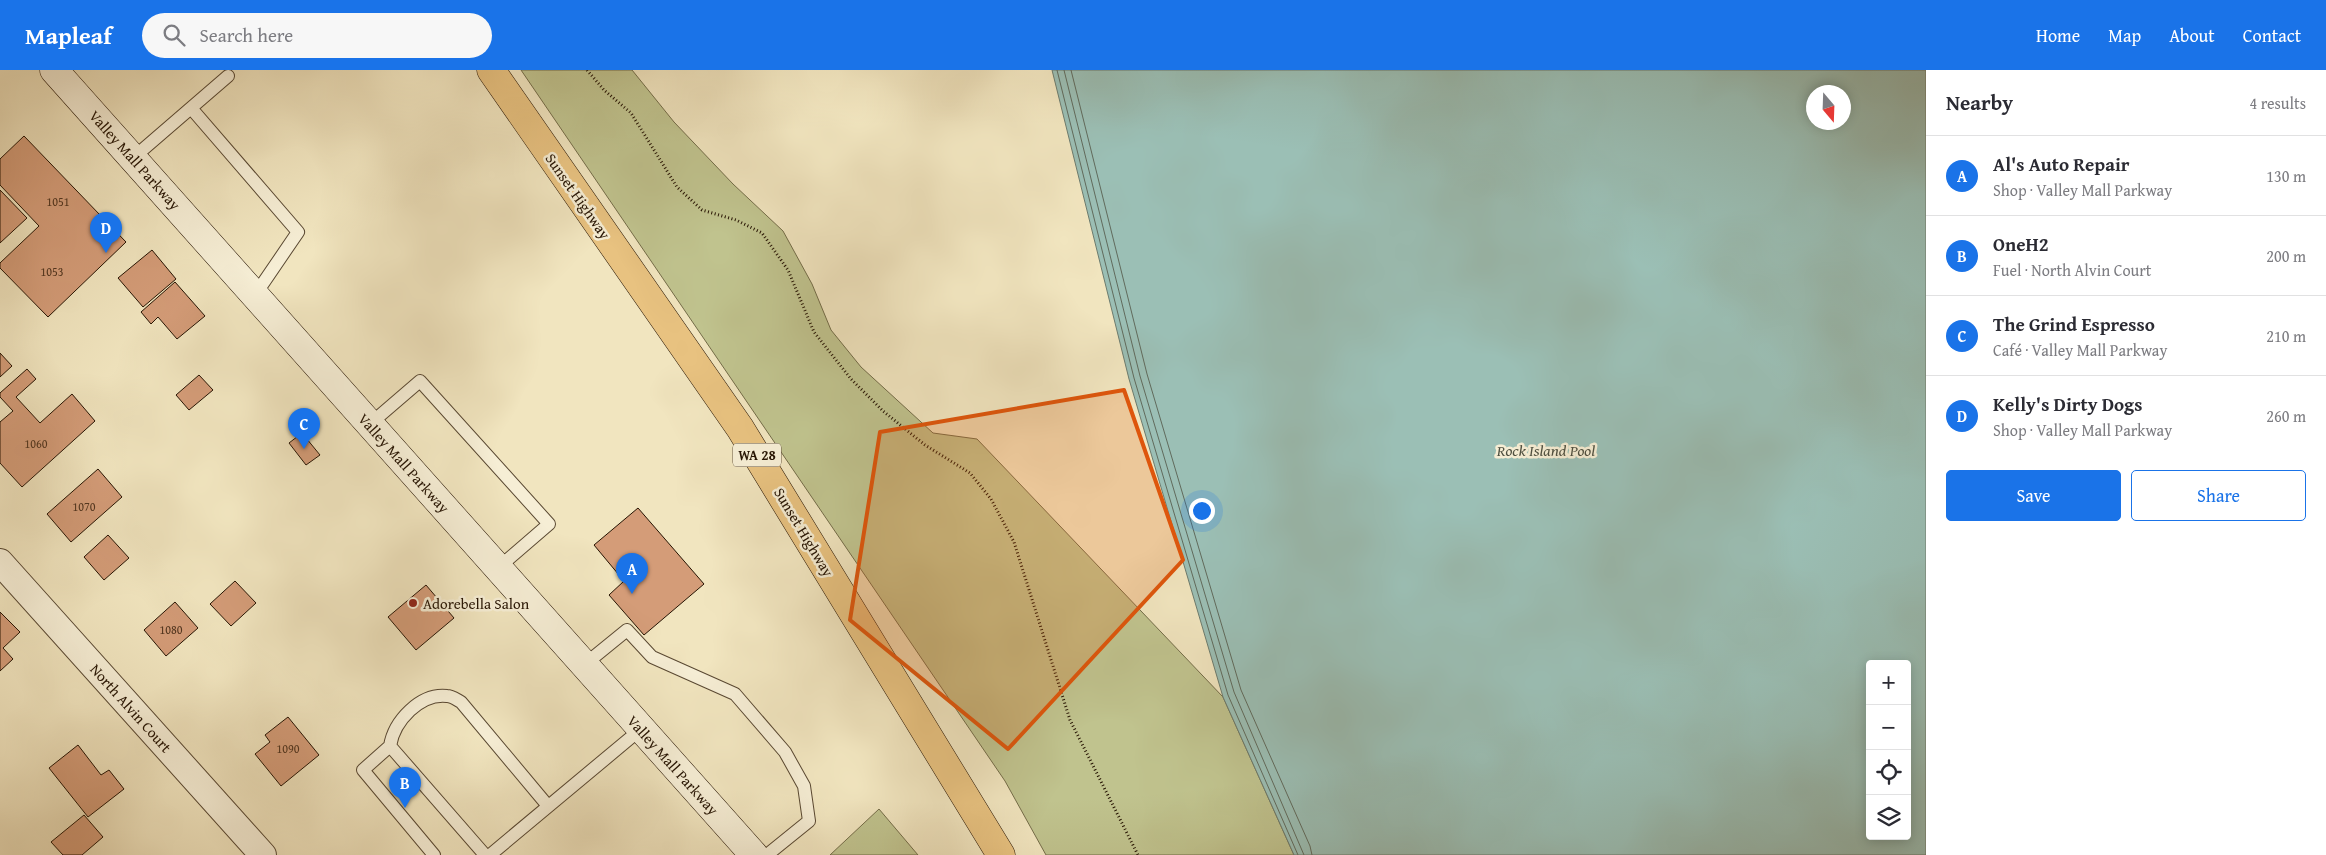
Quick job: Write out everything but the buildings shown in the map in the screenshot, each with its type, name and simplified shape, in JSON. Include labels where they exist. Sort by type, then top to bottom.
[{"type":"highway","name":"Sunset Highway","points":[[491,70],[740,428],[1001,855]]},
{"type":"main road","name":"Valley Mall Parkway","points":[[54,70],[754,855]]},
{"type":"street","name":"North Alvin Court","points":[[0,562],[263,855]]},
{"type":"lane","points":[[133,158],[228,76]]},
{"type":"lane","points":[[191,108],[298,232],[255,295]]},
{"type":"lane","points":[[370,424],[420,381],[550,524],[498,568]]},
{"type":"lane","points":[[584,665],[627,630],[652,657],[735,694],[785,752],[804,786],[809,821],[767,855]]},
{"type":"lane","points":[[434,855],[362,770],[390,746],[392,734],[403,719],[418,704],[435,696],[450,696],[461,702],[548,806]]},
{"type":"lane","points":[[490,855],[641,729]]},
{"type":"lane","points":[[390,746],[485,855]]},
{"type":"path","points":[[587,70],[604,90],[631,112],[677,187],[702,210],[736,220],[762,234],[788,270],[814,332],[851,379],[883,411],[925,445],[970,473],[991,499],[1014,542],[1070,720],[1138,855]]},
{"type":"highlighted area","points":[[1124,390],[1183,560],[1008,749],[850,620],[880,432]]},
{"type":"green space","points":[[521,70],[632,70],[674,122],[733,184],[783,231],[812,284],[831,330],[861,367],[933,433],[977,439],[1223,697],[1294,855],[1046,855],[1005,781]]},
{"type":"green space","points":[[879,809],[918,855],[830,855]]},
{"type":"water","name":"Rock Island Pool","points":[[1052,70],[1926,70],[1926,855],[1294,855],[1223,697],[1129,379]]},
{"type":"place","name":"Kelly's Dirty Dogs","points":[[106,253]]},
{"type":"place","name":"The Grind Espresso","points":[[304,449]]},
{"type":"place","name":"Al's Auto Repair","points":[[632,594]]},
{"type":"place","name":"Adorebella Salon","points":[[413,603]]},
{"type":"place","name":"OneH2","points":[[405,808]]}]
